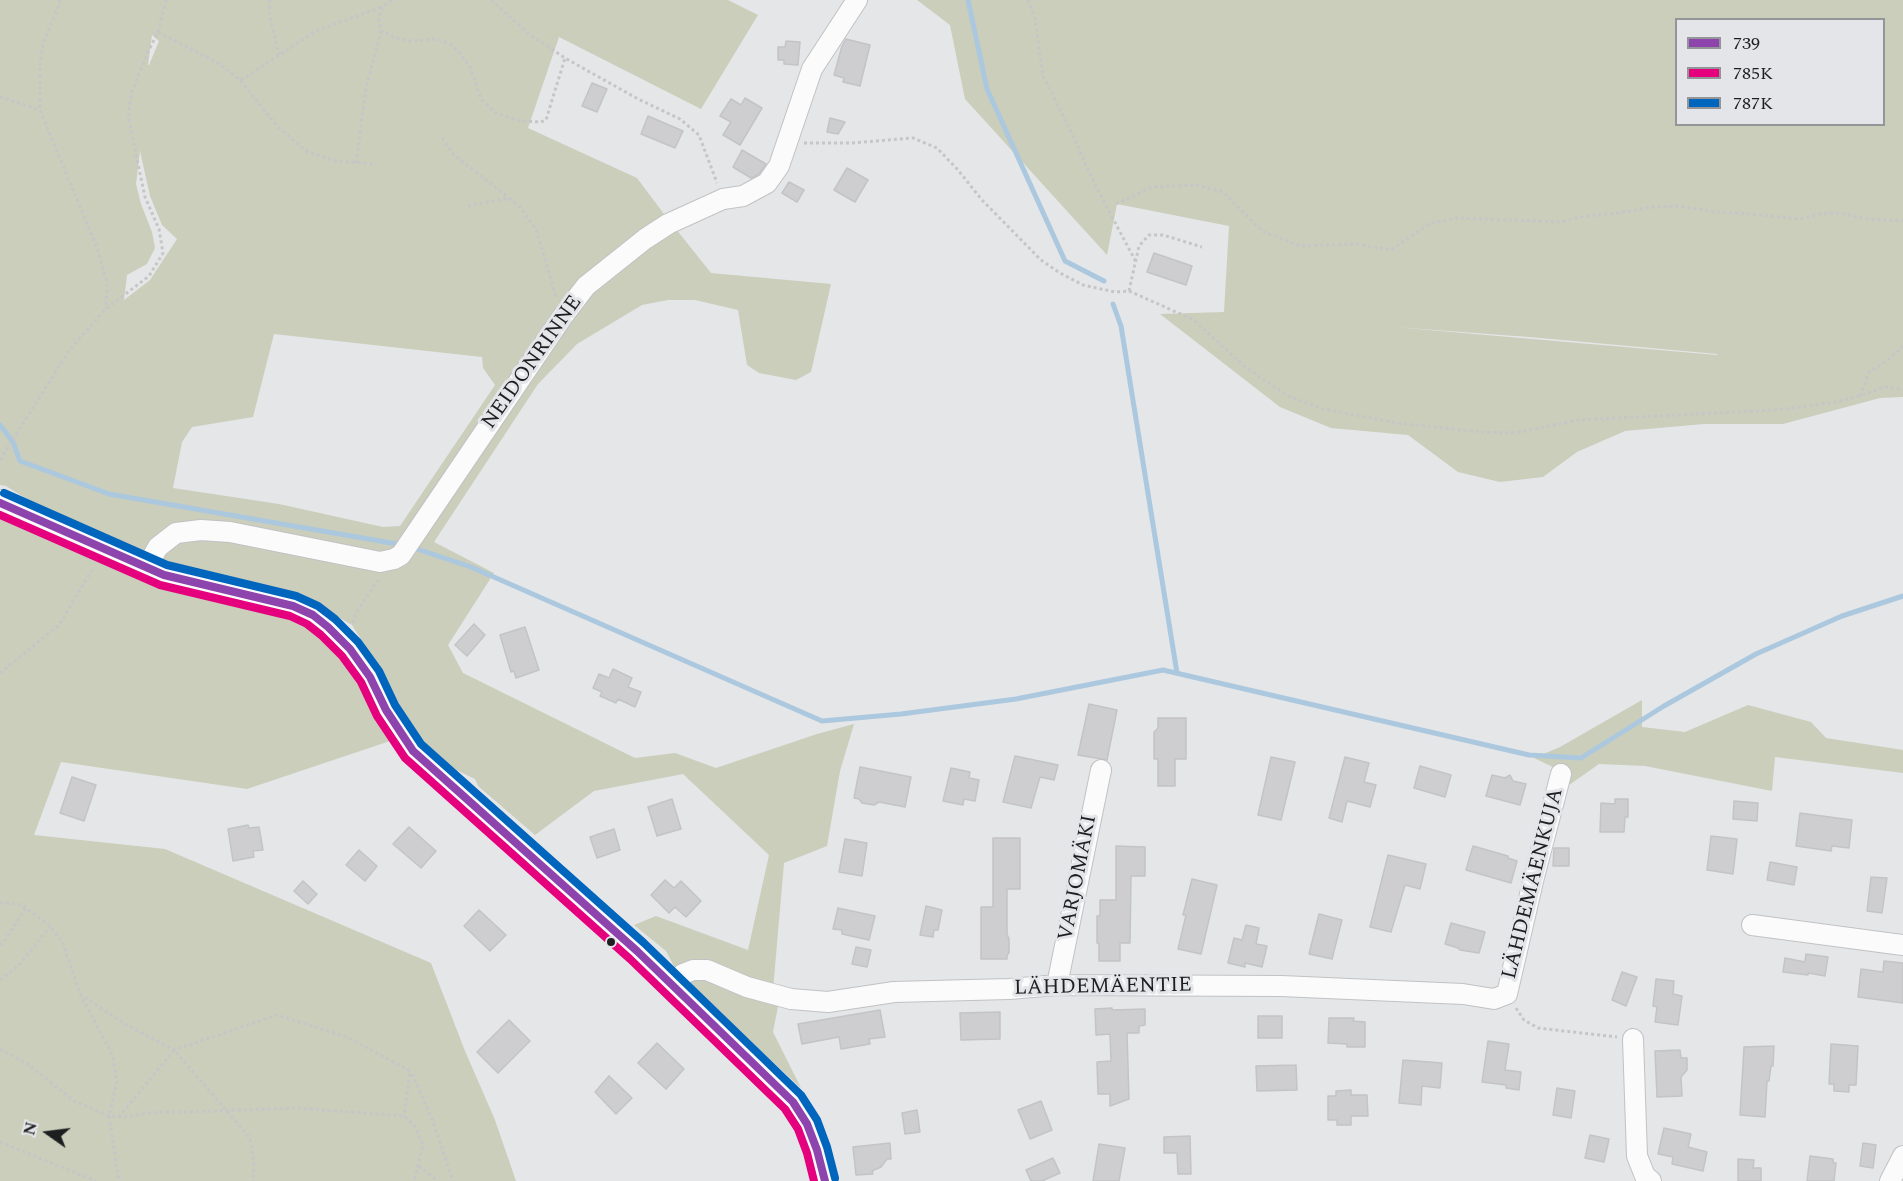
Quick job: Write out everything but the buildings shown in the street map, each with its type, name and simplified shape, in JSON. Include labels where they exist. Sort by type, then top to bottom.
[{"type":"street","name":"NEIDONRINNE","points":[[394,559],[401,555],[413,538],[563,316],[586,286],[645,239],[668,224],[723,199],[743,196],[767,183],[779,166],[812,69],[857,0]]},
{"type":"street","points":[[0,503],[164,575],[293,606],[313,615],[328,627],[350,649],[370,677],[386,710],[412,751],[557,878],[672,984],[793,1102],[807,1124],[825,1181]]},
{"type":"street","points":[[146,568],[158,547],[176,533],[201,530],[230,532],[380,562],[394,559]]},
{"type":"street","name":"VARJOMÄKI","points":[[1058,985],[1101,770]]},
{"type":"street","name":"LÄHDEMÄENKUJA","points":[[1507,994],[1561,774]]},
{"type":"street","points":[[1752,925],[1903,945]]},
{"type":"street","name":"LÄHDEMÄENTIE","points":[[672,984],[683,974],[693,970],[707,970],[747,987],[791,999],[828,1002],[894,992],[1009,989],[1058,985],[1281,986],[1463,994],[1494,999],[1507,994]]},
{"type":"street","points":[[1633,1039],[1637,1156],[1645,1176],[1651,1181]]},
{"type":"street","points":[[1890,1181],[1903,1156]]},
{"type":"path","points":[[60,0],[44,40],[40,63],[40,110],[98,250],[107,283],[106,309]]},
{"type":"path","points":[[0,459],[70,349],[106,309],[149,276],[163,254],[159,229],[145,196],[128,116],[132,91],[158,32],[166,0]]},
{"type":"path","points":[[270,0],[269,12],[279,55]]},
{"type":"path","points":[[241,81],[316,31],[382,7],[392,0]]},
{"type":"path","points":[[492,0],[529,34],[565,58],[638,99],[680,119],[699,135],[723,199]]},
{"type":"path","points":[[1028,0],[1035,18],[1042,76],[1095,185],[1136,261]]},
{"type":"path","points":[[356,163],[366,88],[381,31],[379,19],[382,7]]},
{"type":"path","points":[[381,31],[410,41],[437,39],[450,44],[460,53],[471,69],[481,99],[496,113],[520,121],[541,122],[546,120],[565,58]]},
{"type":"path","points":[[158,32],[220,64],[241,81],[277,126],[306,151],[336,161],[376,164]]},
{"type":"path","points":[[0,97],[40,110]]},
{"type":"path","points":[[442,138],[454,155],[519,206],[536,229],[563,316]]},
{"type":"path","points":[[787,141],[806,144],[913,138],[937,148],[982,200],[1041,261],[1083,285],[1116,292],[1129,291],[1194,320],[1245,366],[1288,396],[1323,409],[1397,423],[1479,432],[1515,433],[1578,420],[1774,410],[1831,403],[1860,396],[1883,387],[1903,389]]},
{"type":"path","points":[[1116,204],[1152,187],[1196,185],[1223,192],[1262,231],[1300,246],[1357,244],[1391,250],[1429,224],[1457,218],[1561,222],[1585,216],[1678,206],[1716,212],[1800,219],[1820,214],[1839,213],[1867,219],[1903,221]]},
{"type":"path","points":[[468,206],[509,198]]},
{"type":"path","points":[[1129,291],[1139,246],[1149,235],[1163,235],[1202,247]]},
{"type":"path","points":[[1860,396],[1869,372],[1903,346]]},
{"type":"path","points":[[0,673],[59,625],[104,550]]},
{"type":"path","points":[[350,649],[352,625],[356,613],[394,559]]},
{"type":"path","points":[[0,902],[22,905],[50,926],[63,943],[80,994],[113,1056],[117,1082],[109,1116],[119,1181]]},
{"type":"path","points":[[0,945],[26,908]]},
{"type":"path","points":[[0,980],[19,965],[50,926]]},
{"type":"path","points":[[80,994],[125,1024],[174,1050],[250,1138],[254,1165],[253,1181]]},
{"type":"path","points":[[1507,994],[1524,1020],[1538,1028],[1633,1039]]},
{"type":"path","points":[[119,1117],[174,1050],[277,1015],[347,1036],[411,1071],[433,1121],[453,1181]]},
{"type":"path","points":[[0,1049],[29,1065],[74,1101],[109,1116],[119,1117],[157,1112],[295,1108],[404,1116],[416,1128],[423,1145],[414,1181]]},
{"type":"path","points":[[404,1116],[411,1071]]},
{"type":"path","points":[[0,1142],[96,1181]]},
{"type":"path","points":[[419,1166],[438,1181]]},
{"type":"green space","points":[[0,0],[728,0],[758,15],[701,109],[559,37],[528,128],[637,178],[667,218],[607,257],[510,405],[603,278],[676,229],[711,273],[831,284],[811,372],[796,380],[759,373],[747,365],[738,310],[695,300],[668,300],[642,305],[577,344],[538,384],[434,542],[494,573],[448,645],[463,673],[635,758],[675,753],[716,768],[854,724],[840,771],[827,846],[784,863],[773,990],[677,972],[666,951],[634,925],[656,916],[748,950],[769,855],[683,774],[594,791],[535,835],[478,786],[475,779],[444,764],[415,733],[352,625],[307,599],[157,566],[146,552],[41,508],[6,486],[0,485]],"holes":[[[152,35],[159,41],[148,65]],[[140,151],[150,196],[162,225],[177,239],[150,280],[124,300],[127,275],[147,264],[155,248],[136,184]],[[274,334],[482,357],[483,368],[495,385],[400,526],[383,527],[279,504],[173,488],[182,442],[192,427],[253,417]]]},
{"type":"green space","points":[[917,0],[1903,0],[1903,397],[1880,398],[1783,424],[1704,424],[1625,431],[1577,452],[1543,477],[1500,482],[1458,472],[1408,435],[1331,428],[1280,407],[1160,314],[1224,312],[1229,226],[1117,204],[1107,255],[965,99],[950,25]],"holes":[[[1394,327],[1717,354],[1717,355]]]},
{"type":"green space","points":[[0,515],[126,573],[184,594],[290,613],[310,620],[369,691],[390,741],[247,789],[61,762],[34,835],[165,849],[431,963],[495,1120],[516,1181],[0,1181]]},
{"type":"green space","points":[[1642,700],[1642,727],[1685,732],[1748,705],[1811,722],[1826,738],[1903,750],[1903,773],[1775,757],[1772,791],[1645,766],[1599,764],[1562,790],[1557,769],[1534,758],[1560,747]]},
{"type":"green space","points":[[693,974],[779,1001],[773,1032],[801,1088],[684,980]]},
{"type":"waterway","points":[[968,0],[987,89],[1065,261],[1104,281]]},
{"type":"waterway","points":[[1113,304],[1121,326],[1177,673]]},
{"type":"waterway","points":[[0,425],[13,442],[20,461],[109,494],[401,546]]},
{"type":"waterway","points":[[414,548],[471,567],[822,721],[901,714],[1016,699],[1163,670],[1529,755],[1581,758],[1664,706],[1756,654],[1842,616],[1903,596]]},
{"type":"transit line","name":"787K","points":[[4,493],[167,565],[296,596],[318,606],[335,619],[358,642],[379,671],[395,705],[421,744],[644,943],[801,1095],[817,1120],[835,1178]]},
{"type":"transit line","name":"739","points":[[0,503],[164,575],[293,606],[313,615],[328,627],[350,649],[370,677],[386,710],[413,751],[637,951],[793,1102],[807,1124],[825,1181]]},
{"type":"transit line","name":"785K","points":[[0,515],[160,585],[290,616],[307,624],[321,635],[342,656],[361,682],[377,716],[405,758],[630,959],[785,1109],[798,1129],[814,1181]]}]
